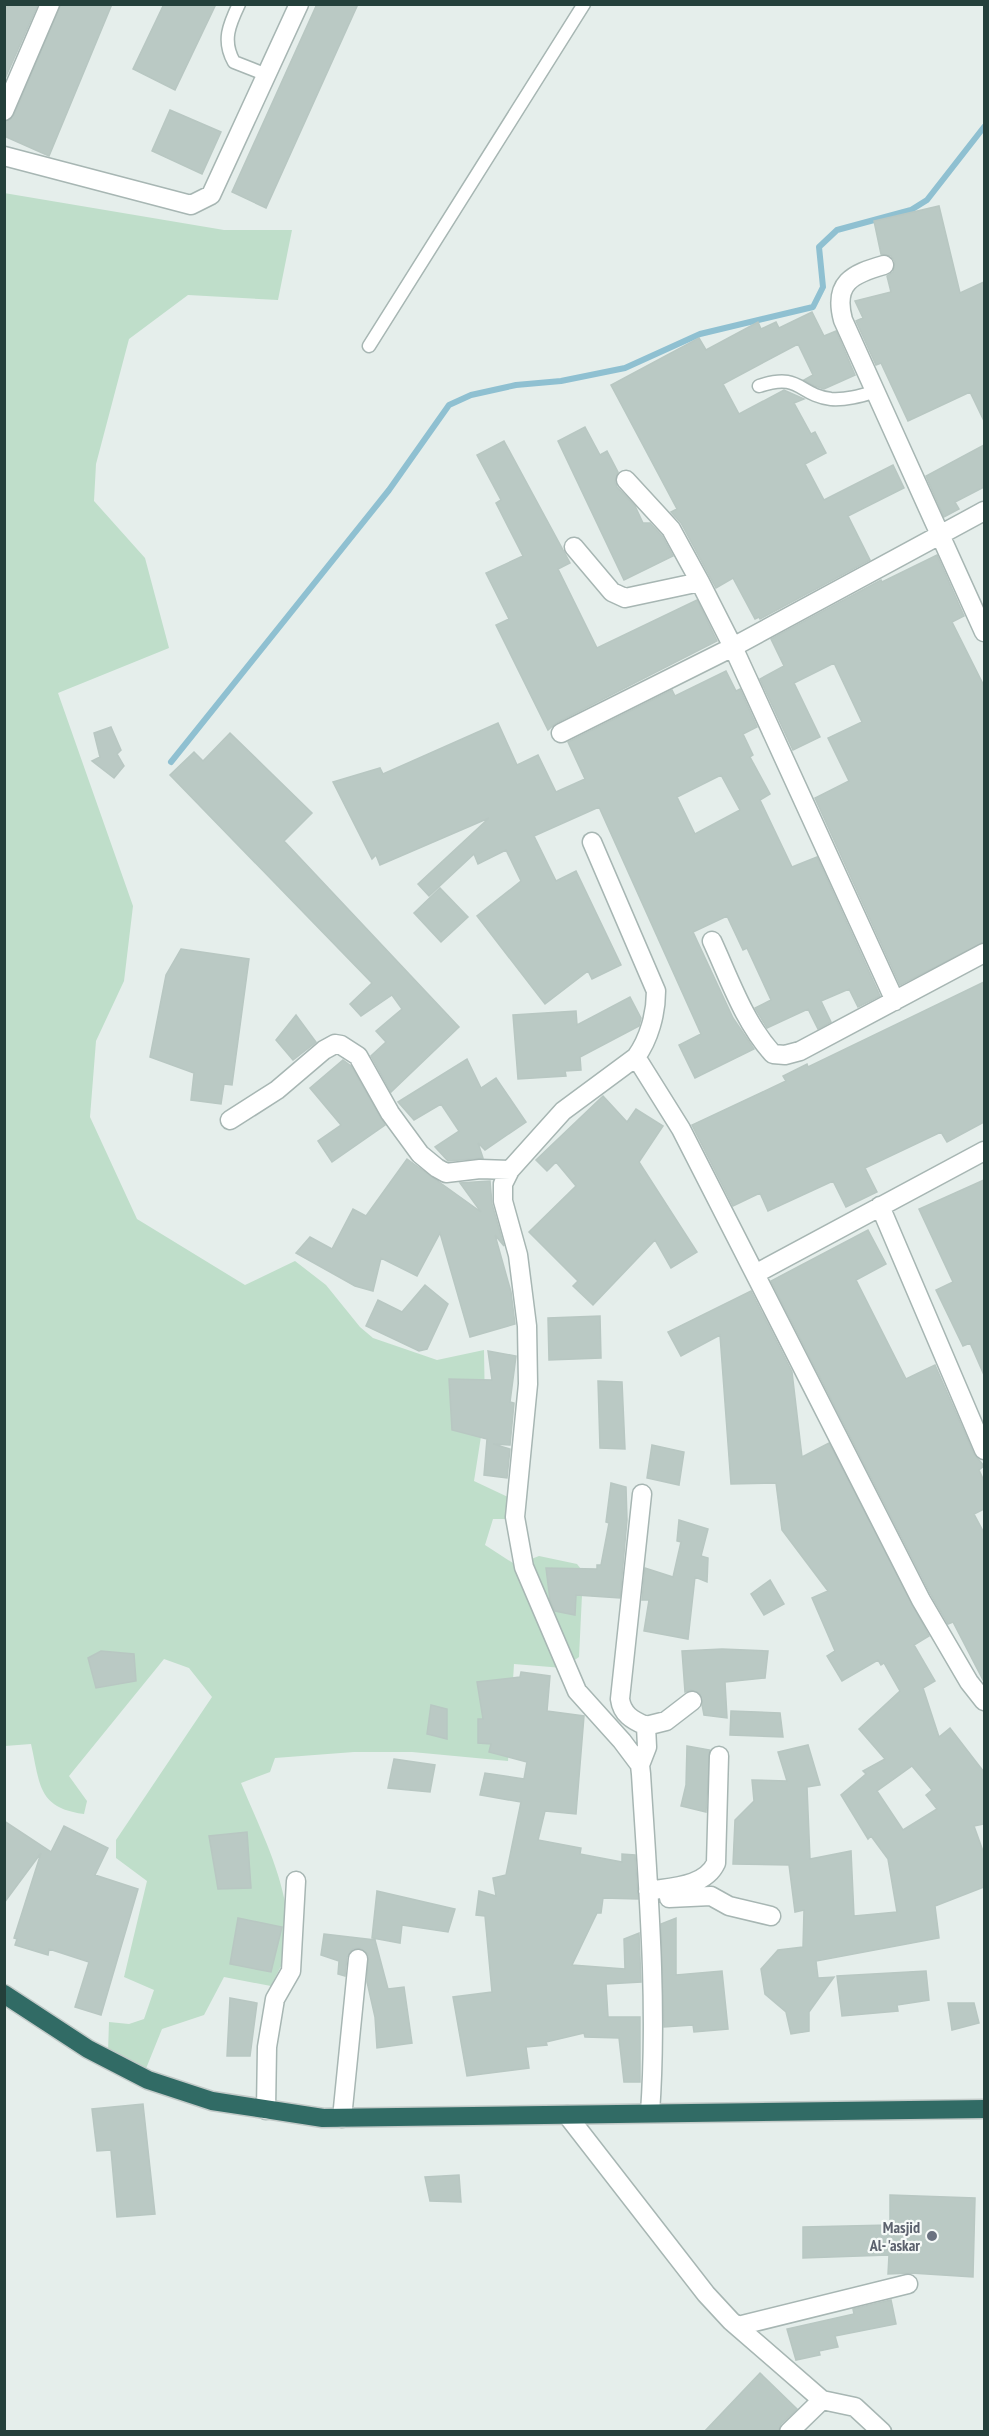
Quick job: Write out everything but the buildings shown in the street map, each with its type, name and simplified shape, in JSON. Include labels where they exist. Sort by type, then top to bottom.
[{"type":"highway","points":[[4,1994],[88,2049],[148,2080],[212,2101],[266,2110],[342,2118],[984,2109]]},
{"type":"street","points":[[4,111],[50,4]]},
{"type":"street","points":[[4,156],[191,206],[197,204],[211,195],[299,4]]},
{"type":"street","points":[[884,265],[853,276],[842,289],[839,298],[843,320],[874,393],[984,632]]},
{"type":"street","points":[[627,480],[671,529],[700,582],[733,647],[895,1001]]},
{"type":"street","points":[[561,733],[733,647],[984,511]]},
{"type":"street","points":[[574,547],[612,592],[625,598],[700,582]]},
{"type":"street","points":[[592,842],[656,992],[656,1007],[644,1045],[636,1057],[563,1111],[510,1170],[503,1184],[503,1200],[518,1255],[527,1326],[528,1384],[516,1517],[524,1566],[577,1691],[640,1765]]},
{"type":"street","points":[[712,941],[744,1011],[773,1054],[785,1055],[800,1051],[984,953]]},
{"type":"street","points":[[230,1120],[277,1090],[324,1050],[335,1044],[341,1045],[358,1056],[390,1113],[420,1154],[436,1168],[447,1173],[480,1169],[510,1170]]},
{"type":"street","points":[[636,1057],[681,1129],[921,1600],[969,1682],[984,1701]]},
{"type":"street","points":[[755,1274],[984,1151]]},
{"type":"street","points":[[880,1206],[984,1450]]},
{"type":"street","points":[[642,1494],[620,1699],[621,1708],[627,1715],[646,1726],[666,1720],[692,1701]]},
{"type":"street","points":[[646,1726],[647,1747],[640,1765],[649,1895],[654,2058],[650,2114]]},
{"type":"street","points":[[649,1895],[701,1880],[712,1872],[716,1863],[719,1756]]},
{"type":"street","points":[[266,2110],[268,2037],[275,1999],[291,1971],[296,1881]]},
{"type":"street","points":[[649,1895],[711,1896],[729,1906],[771,1916]]},
{"type":"street","points":[[342,2118],[358,1959]]},
{"type":"street","points":[[567,2115],[706,2294],[738,2326],[822,2400],[855,2407],[882,2432]]},
{"type":"street","points":[[738,2326],[908,2284]]},
{"type":"street","points":[[789,2432],[822,2400]]},
{"type":"lane","points":[[238,4],[228,27],[227,50],[234,62],[247,70],[267,75]]},
{"type":"lane","points":[[369,346],[584,4]]},
{"type":"lane","points":[[759,386],[771,382],[793,382],[817,395],[831,399],[874,393]]},
{"type":"green space","points":[[4,193],[224,230],[292,230],[278,300],[188,295],[129,339],[96,464],[94,501],[145,558],[169,648],[58,693],[133,906],[124,981],[96,1041],[90,1117],[137,1219],[245,1285],[295,1261],[326,1285],[360,1327],[373,1338],[437,1360],[484,1350],[485,1411],[474,1481],[510,1498],[512,1519],[493,1519],[485,1545],[516,1565],[539,1556],[577,1564],[595,1587],[582,1595],[579,1657],[563,1668],[514,1664],[508,1761],[412,1752],[354,1752],[275,1758],[270,1772],[241,1783],[280,1881],[288,1922],[287,1953],[271,1986],[224,1977],[204,2015],[162,2029],[145,2071],[108,2052],[109,2022],[129,2024],[144,2019],[154,1990],[124,1977],[147,1881],[116,1858],[116,1840],[212,1697],[189,1668],[164,1659],[69,1776],[87,1801],[84,1814],[57,1806],[49,1799],[39,1782],[31,1744],[5,1746]]},
{"type":"waterway","points":[[171,762],[389,490],[449,405],[471,395],[516,385],[561,381],[625,368],[700,334],[813,307],[823,287],[819,247],[837,230],[911,210],[927,200],[984,127]]},
{"type":"place","name":"Masjid Al- 'askar","points":[[932,2236]]}]
